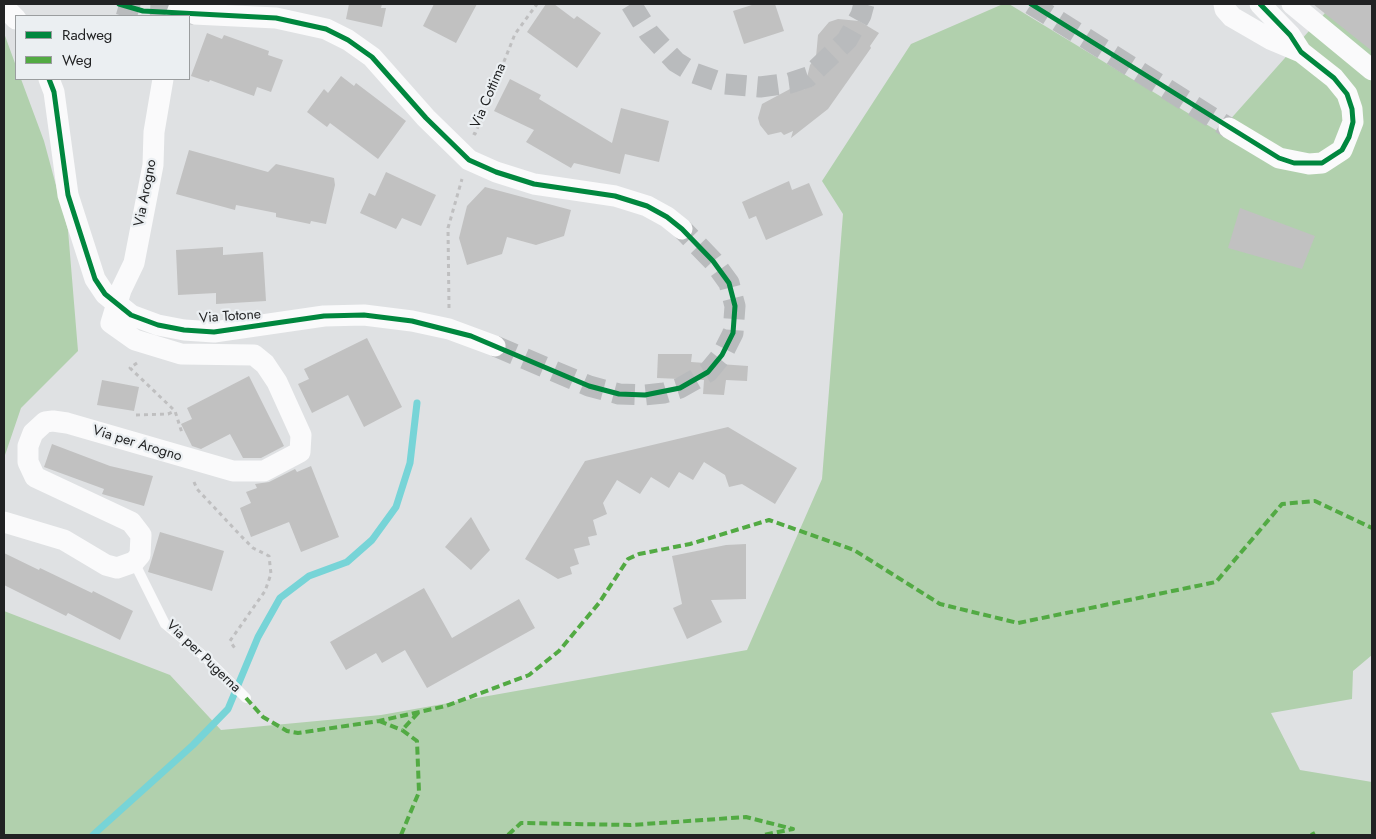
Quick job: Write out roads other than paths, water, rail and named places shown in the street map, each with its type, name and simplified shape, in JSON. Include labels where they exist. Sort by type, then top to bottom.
[{"type":"street","points":[[1224,4],[1225,9],[1232,17],[1270,39],[1301,52],[1334,78],[1347,94],[1352,109],[1349,137],[1342,150],[1322,163],[1294,163],[1279,158],[1229,128]]},
{"type":"street","points":[[1260,4],[1290,35],[1301,52]]},
{"type":"street","points":[[1292,4],[1372,70]]},
{"type":"street","points":[[4,7],[15,18]]},
{"type":"street","points":[[183,13],[276,18],[326,29],[348,40],[372,58],[426,118],[469,160],[496,172],[534,184],[615,196],[647,206],[667,216],[682,229]]},
{"type":"street","name":"Via Totone","points":[[49,80],[54,92],[68,195],[95,279],[105,294],[116,305],[131,315],[158,325],[184,330],[214,332],[324,316],[364,315],[412,321],[449,329],[496,346]]},
{"type":"street","name":"Via Arogno","points":[[116,305],[134,263],[153,165],[154,132],[163,80]]},
{"type":"street","name":"Via per Arogno","points":[[116,305],[110,323],[135,340],[181,354],[254,355],[265,364],[277,382],[301,435],[300,452],[264,471],[233,470],[60,422],[45,422],[33,433],[27,453],[28,462],[35,477],[131,522],[141,535],[142,545],[140,555],[134,562]]},
{"type":"street","points":[[4,522],[64,540],[106,565],[117,568],[134,562]]},
{"type":"lane","name":"Via per Pugerna","points":[[134,562],[165,624],[246,698]]},
{"type":"waterway","points":[[93,835],[193,745],[228,709],[258,637],[280,598],[309,576],[347,562],[372,540],[396,507],[410,463],[417,403]]},
{"type":"tunnel","points":[[119,4],[143,11],[194,14]]},
{"type":"tunnel","points":[[631,4],[649,33],[676,62],[694,73],[725,84],[760,87],[790,83],[808,77],[847,40],[861,15],[864,4]]},
{"type":"tunnel","points":[[1031,4],[1229,128]]},
{"type":"tunnel","points":[[495,346],[589,386],[619,394],[645,395],[664,393],[680,388],[708,372],[722,355],[733,333],[735,306],[729,283],[713,261],[682,229]]}]
